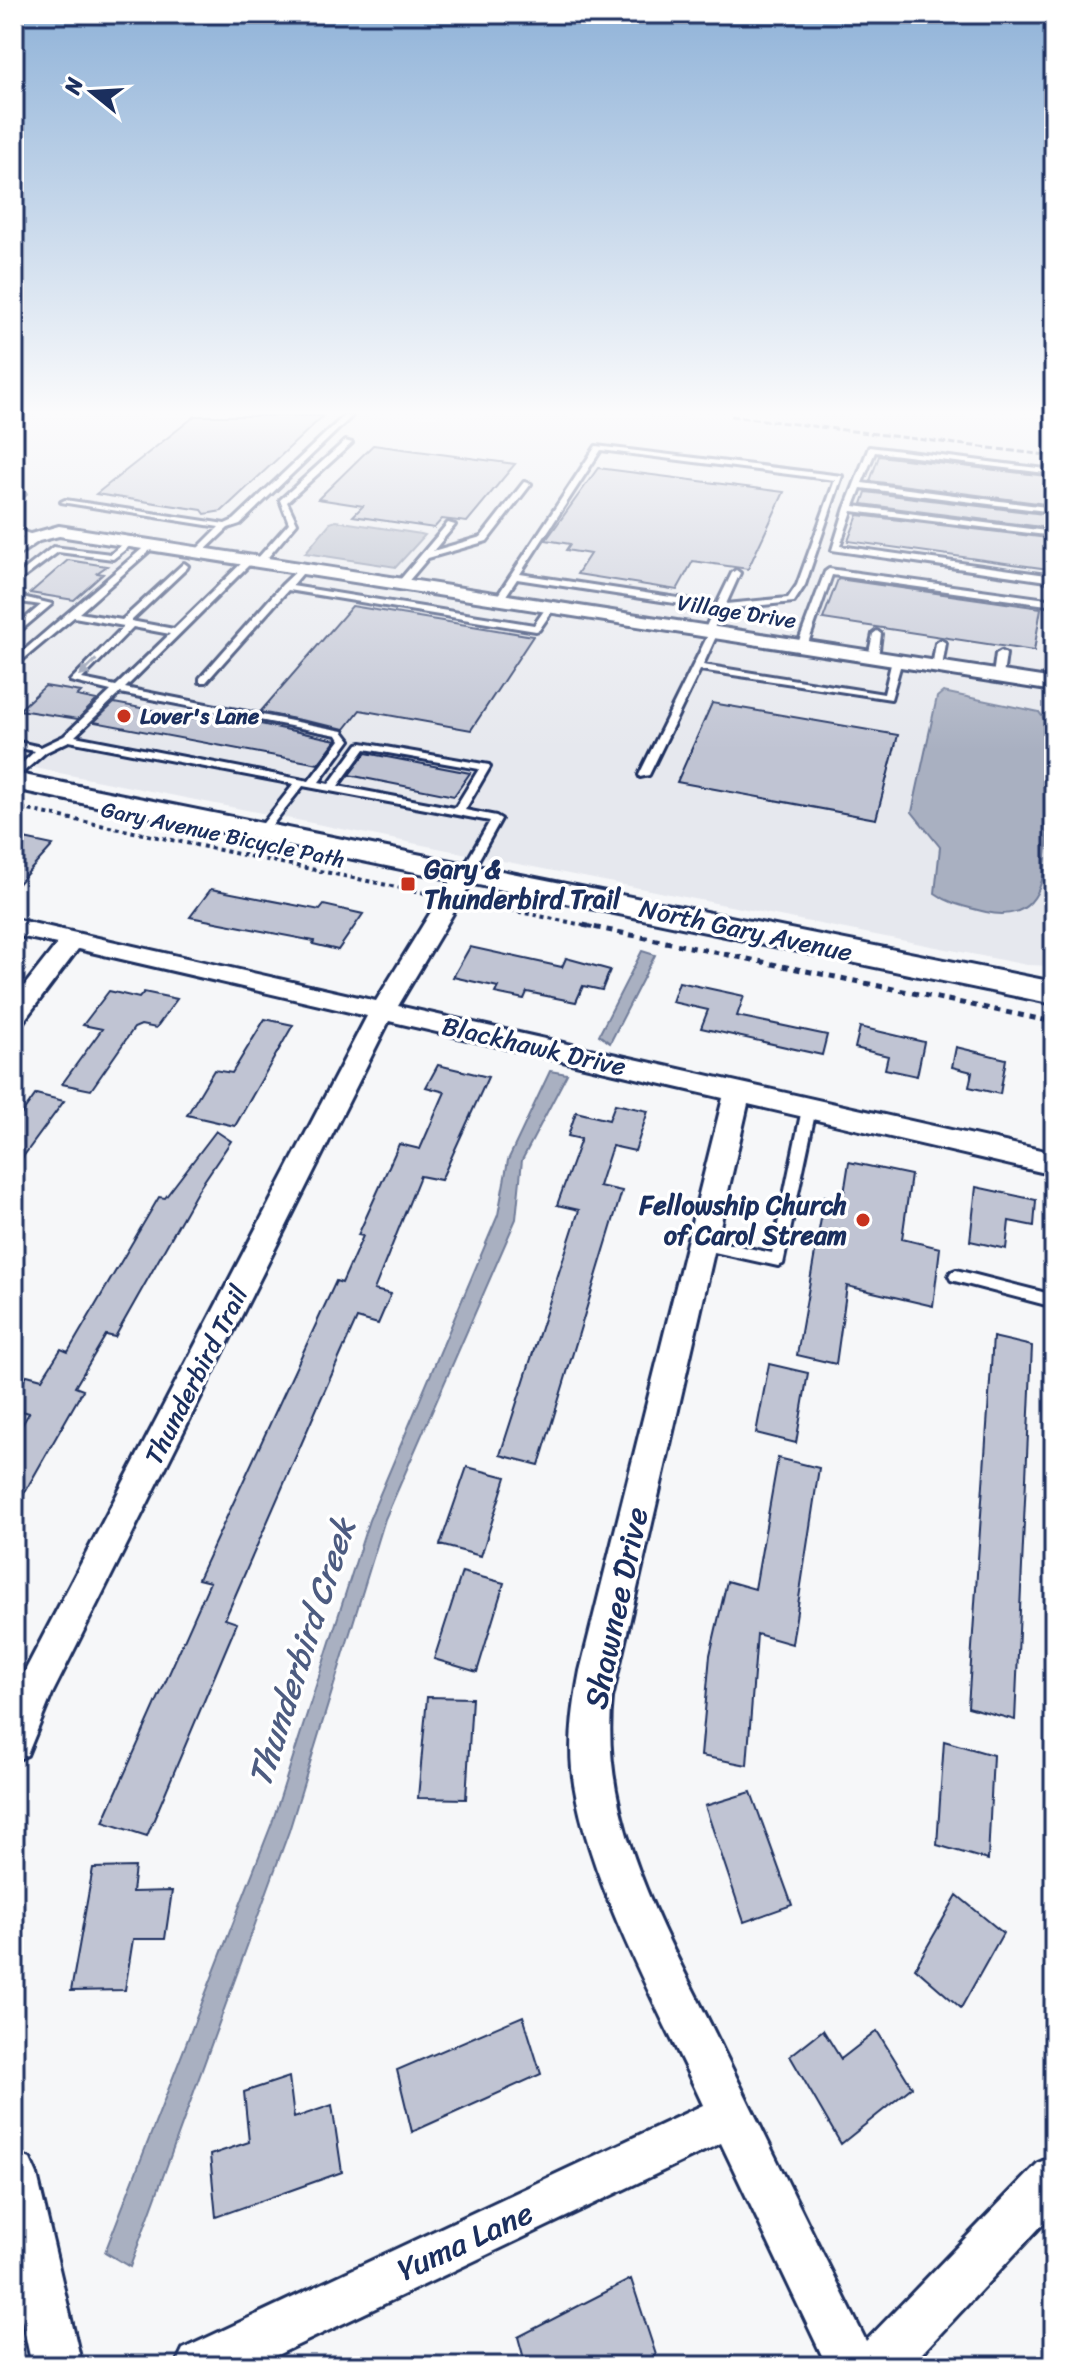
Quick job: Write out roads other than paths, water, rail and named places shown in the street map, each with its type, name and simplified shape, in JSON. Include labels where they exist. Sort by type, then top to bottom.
[{"type":"street","name":"Village Drive","points":[[33,538],[59,531],[1054,685]]},
{"type":"street","points":[[14,553],[33,538]]},
{"type":"street","name":"North Gary Avenue","points":[[14,779],[1054,993]]},
{"type":"street","name":"Thunderbird Trail","points":[[14,1742],[39,1682],[382,1011],[466,873]]},
{"type":"street","name":"Blackhawk Drive","points":[[14,927],[1054,1164]]},
{"type":"street","points":[[14,1016],[73,940]]},
{"type":"street","name":"Shawnee Drive","points":[[738,1092],[598,1671],[590,1718],[593,1777],[615,1859],[730,2116],[853,2366]]},
{"type":"street","name":"Yuma Lane","points":[[200,2366],[730,2116]]},
{"type":"street","points":[[14,2175],[57,2366]]},
{"type":"street","points":[[876,2366],[1054,2179]]},
{"type":"lane","points":[[198,552],[224,527]]},
{"type":"lane","points":[[14,779],[42,750],[68,738],[289,527]]},
{"type":"lane","points":[[402,583],[449,527]]},
{"type":"lane","points":[[425,556],[484,539],[493,527]]},
{"type":"lane","points":[[500,598],[547,527]]},
{"type":"lane","points":[[515,576],[719,607],[791,600],[801,585],[822,527]]},
{"type":"lane","points":[[842,527],[835,548],[1054,579]]},
{"type":"lane","points":[[999,527],[1054,534]]},
{"type":"lane","points":[[14,531],[33,538]]},
{"type":"lane","points":[[14,582],[56,549],[113,557],[131,542]]},
{"type":"lane","points":[[14,664],[152,545]]},
{"type":"lane","points":[[184,566],[75,681],[115,692],[340,733],[345,740],[342,746],[261,832]]},
{"type":"lane","points":[[203,680],[303,568]]},
{"type":"lane","points":[[802,646],[829,572],[1054,603]]},
{"type":"lane","points":[[644,775],[697,667],[719,607],[736,573]]},
{"type":"lane","points":[[285,587],[536,628],[551,607]]},
{"type":"lane","points":[[14,598],[48,604],[14,633]]},
{"type":"lane","points":[[71,614],[176,632]]},
{"type":"lane","points":[[873,657],[877,634]]},
{"type":"lane","points":[[937,667],[941,643]]},
{"type":"lane","points":[[998,676],[1001,654]]},
{"type":"lane","points":[[697,667],[888,697],[897,660]]},
{"type":"lane","points":[[68,738],[496,819],[466,873]]},
{"type":"lane","points":[[14,744],[42,750]]},
{"type":"lane","points":[[331,788],[362,746],[485,767],[458,812]]},
{"type":"lane","points":[[701,1244],[778,1260],[809,1109]]},
{"type":"lane","points":[[956,1276],[1054,1301]]},
{"type":"water","points":[[327,527],[375,527],[425,535],[396,567],[305,553]]},
{"type":"water","points":[[943,692],[1039,712],[1049,731],[1051,751],[1043,877],[1036,894],[1025,907],[1009,913],[966,907],[935,893],[940,847],[912,812],[937,697]]},
{"type":"water","points":[[642,951],[655,955],[610,1043],[599,1035]]},
{"type":"water","points":[[550,1071],[567,1074],[522,1160],[516,1219],[385,1519],[289,1831],[130,2267],[105,2252],[272,1823],[369,1520],[498,1215],[508,1160]]},
{"type":"place","name":"Lover's Lane","points":[[124,716]]},
{"type":"place","name":"Gary & Thunderbird Trail","points":[[408,884]]},
{"type":"place","name":"Fellowship Church of Carol Stream","points":[[863,1220]]},
{"type":"water label","name":"Thunderbird Creek","points":[[301,1652]]}]
